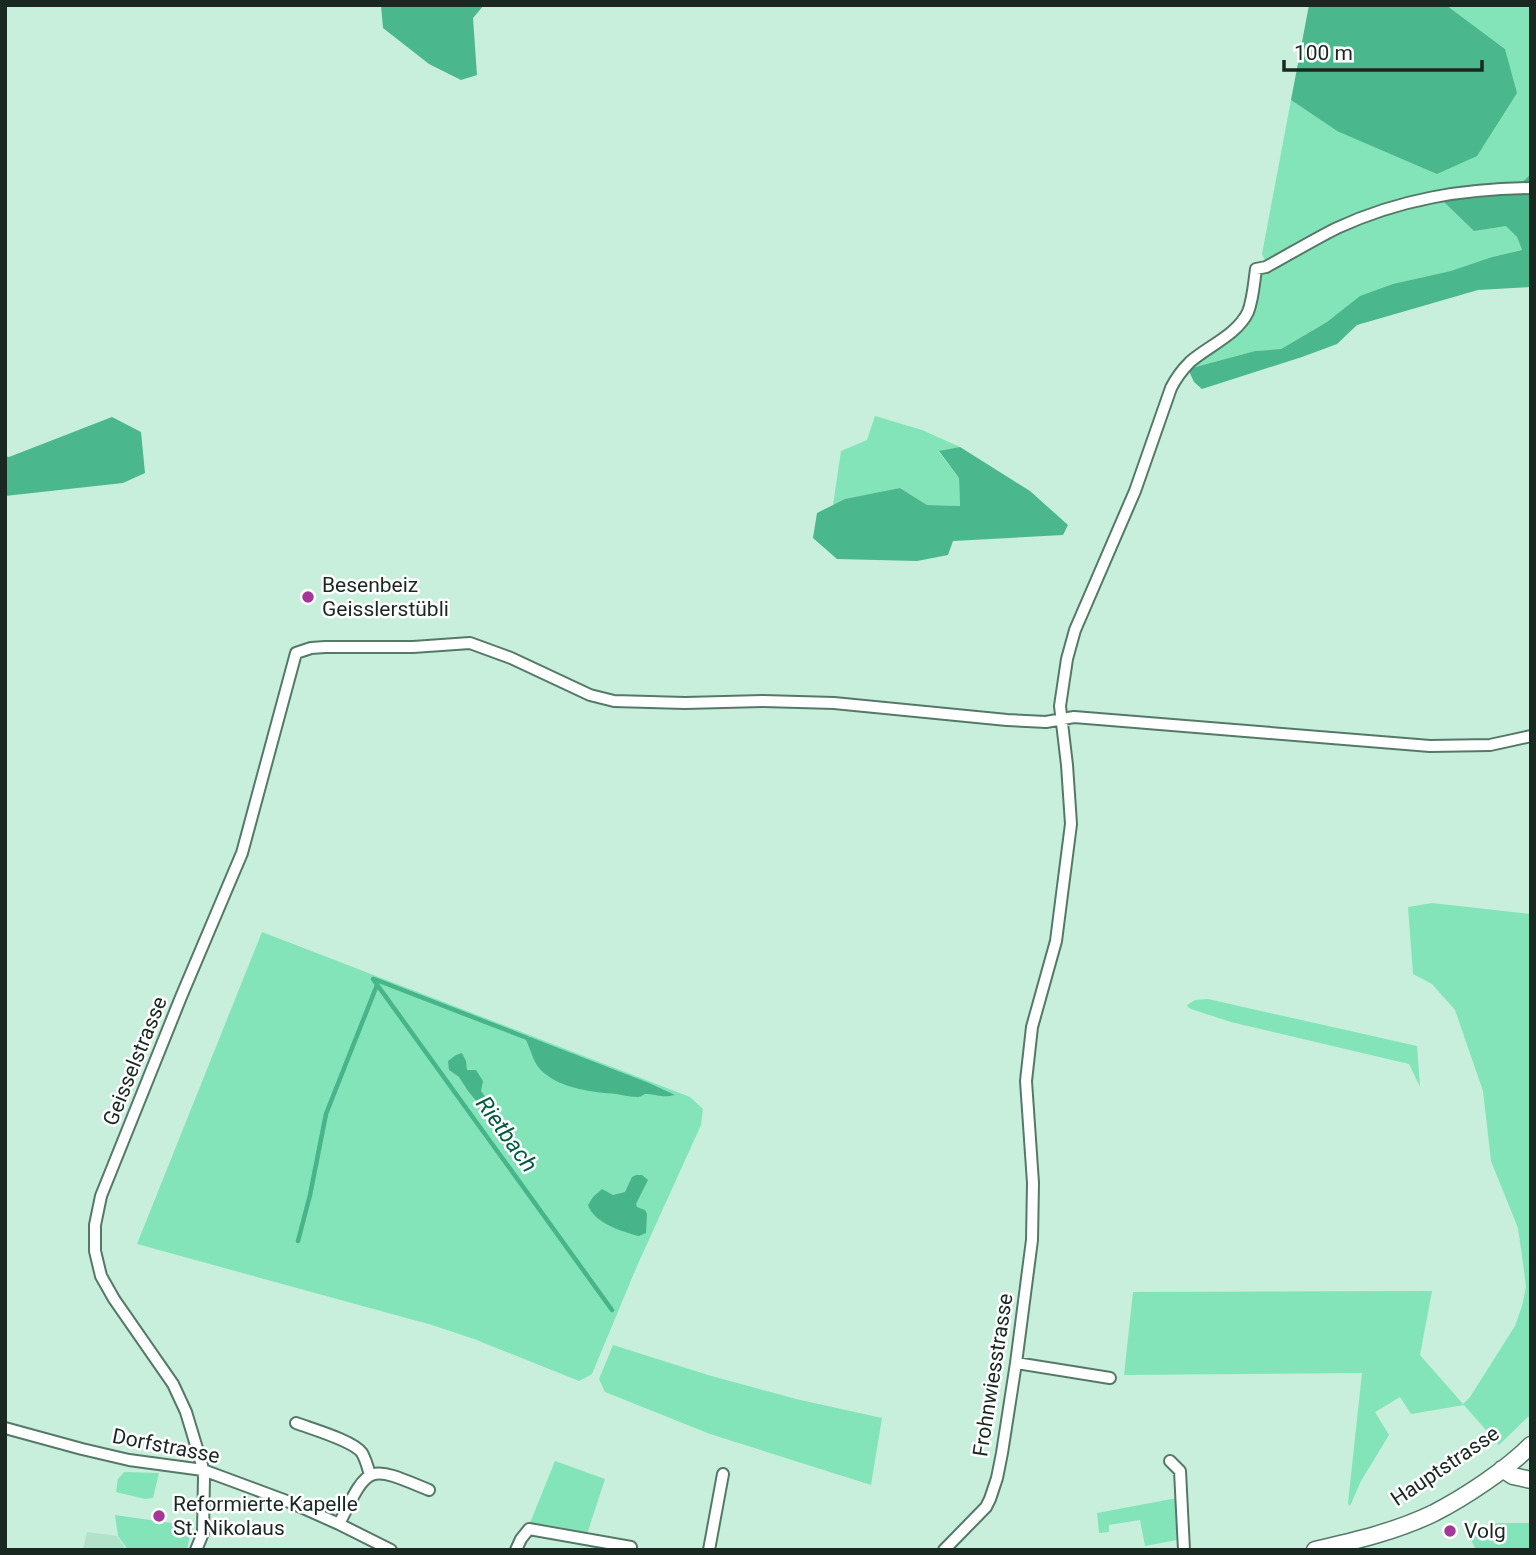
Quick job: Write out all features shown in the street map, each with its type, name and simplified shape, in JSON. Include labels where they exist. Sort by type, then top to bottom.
[{"type":"main road","name":"Hauptstrasse","points":[[1315,1550],[1363,1544],[1380,1532],[1434,1513],[1517,1455],[1531,1431]]},
{"type":"main road","points":[[1517,1455],[1513,1476],[1531,1480]]},
{"type":"street","name":"Frohnwiesstrasse","points":[[944,1550],[986,1507],[990,1499],[1002,1453],[1016,1363],[1032,1240],[1033,1188],[1026,1081],[1032,1027],[1056,941],[1071,824],[1060,706],[1068,659],[1075,630],[1135,491],[1171,388],[1190,362],[1244,320],[1252,298],[1256,270],[1381,210],[1427,197],[1531,188]]},
{"type":"street","name":"Geisselstrasse","points":[[195,1550],[203,1533],[203,1470],[186,1412],[173,1384],[101,1276],[94,1251],[95,1225],[101,1196],[181,997],[243,853],[296,653],[325,646],[413,647],[470,643],[511,658],[590,695],[614,701],[834,702],[1007,720],[1061,720]]},
{"type":"street","points":[[1061,720],[1074,717],[1430,746],[1490,745],[1531,736]]},
{"type":"street","points":[[1016,1363],[1110,1378]]},
{"type":"street","points":[[296,1423],[354,1445],[362,1453],[370,1475]]},
{"type":"street","name":"Dorfstrasse","points":[[5,1427],[117,1457],[203,1470],[292,1503],[391,1550]]},
{"type":"street","points":[[1170,1461],[1180,1471],[1184,1550]]},
{"type":"street","points":[[339,1524],[361,1481],[370,1475],[379,1472],[392,1474],[429,1490]]},
{"type":"street","points":[[709,1550],[723,1475]]},
{"type":"street","points":[[516,1550],[520,1539],[529,1529],[631,1547]]},
{"type":"shaded area","points":[[381,5],[484,5],[473,18],[477,75],[461,80],[429,64],[383,28]]},
{"type":"shaded area","points":[[1309,5],[1446,5],[1505,49],[1517,93],[1477,156],[1437,174],[1337,131],[1291,100]]},
{"type":"shaded area","points":[[1446,5],[1531,5],[1531,174],[1519,185],[1421,196],[1265,260],[1262,254],[1291,100],[1337,131],[1505,49]]},
{"type":"shaded area","points":[[1531,174],[1531,287],[1478,290],[1357,325],[1337,344],[1302,357],[1202,389],[1194,382],[1188,369],[1255,351],[1281,349],[1327,322],[1360,296],[1393,284],[1451,271],[1522,250],[1517,237],[1506,226],[1474,231],[1440,198],[1519,185]]},
{"type":"shaded area","points":[[1440,198],[1506,225],[1517,237],[1522,250],[1492,257],[1343,311],[1281,349],[1255,351],[1188,369],[1236,332],[1257,282],[1264,272],[1365,219]]},
{"type":"shaded area","points":[[875,416],[922,430],[960,447],[939,452],[959,478],[960,506],[927,505],[900,488],[833,505],[841,451],[867,440]]},
{"type":"shaded area","points":[[112,417],[141,432],[145,473],[123,483],[5,496],[5,456],[9,457]]},
{"type":"shaded area","points":[[960,447],[1030,491],[1068,525],[1063,535],[953,541],[948,555],[917,561],[837,559],[813,538],[817,513],[845,499],[900,488],[927,505],[960,506],[959,478],[939,451]]},
{"type":"shaded area","points":[[1432,903],[1531,914],[1531,1414],[1499,1445],[1464,1405],[1411,1414],[1400,1397],[1375,1412],[1389,1435],[1361,1481],[1350,1506],[1348,1503],[1362,1373],[1124,1375],[1133,1292],[1432,1291],[1420,1355],[1463,1404],[1470,1397],[1515,1326],[1526,1287],[1518,1228],[1491,1161],[1483,1091],[1455,1010],[1432,984],[1413,974],[1408,907]]},
{"type":"shaded area","points":[[262,932],[690,1097],[703,1109],[701,1125],[592,1374],[579,1381],[432,1325],[137,1244]]},
{"type":"shaded area","points":[[1208,999],[1417,1046],[1420,1087],[1409,1064],[1231,1022],[1194,1010],[1187,1005],[1195,1000]]},
{"type":"shaded area","points":[[530,1037],[675,1095],[644,1094],[633,1097],[588,1091],[560,1083],[537,1066],[526,1040]]},
{"type":"shaded area","points":[[462,1053],[467,1070],[476,1070],[483,1081],[481,1091],[491,1105],[492,1112],[487,1114],[459,1077],[449,1070],[448,1061]]},
{"type":"shaded area","points":[[642,1175],[648,1180],[636,1204],[647,1214],[646,1233],[639,1236],[602,1221],[588,1205],[602,1189],[613,1195],[625,1192],[632,1177]]},
{"type":"shaded area","points":[[613,1345],[796,1399],[882,1418],[871,1485],[710,1434],[605,1392],[599,1379]]},
{"type":"shaded area","points":[[555,1461],[605,1479],[587,1534],[530,1523]]},
{"type":"shaded area","points":[[124,1472],[159,1473],[153,1498],[145,1499],[116,1492],[118,1479]]},
{"type":"shaded area","points":[[1177,1498],[1177,1540],[1145,1546],[1140,1520],[1109,1525],[1109,1532],[1099,1533],[1097,1513]]},
{"type":"shaded area","points":[[115,1515],[192,1526],[187,1550],[128,1550],[118,1536]]},
{"type":"shaded area","points":[[1497,1523],[1531,1523],[1531,1550],[1476,1550],[1470,1538]]},
{"type":"shaded area","points":[[87,1532],[117,1536],[126,1550],[83,1550]]},
{"type":"waterway","name":"Rietbach","points":[[373,979],[612,1310]]},
{"type":"waterway","points":[[374,979],[527,1038]]},
{"type":"waterway","points":[[298,1241],[326,1114],[377,985]]},
{"type":"place","name":"Besenbeiz Geisslerstübli","points":[[308,597]]},
{"type":"place","name":"Reformierte Kapelle St. Nikolaus","points":[[159,1516]]},
{"type":"place","name":"Volg","points":[[1450,1531]]}]
